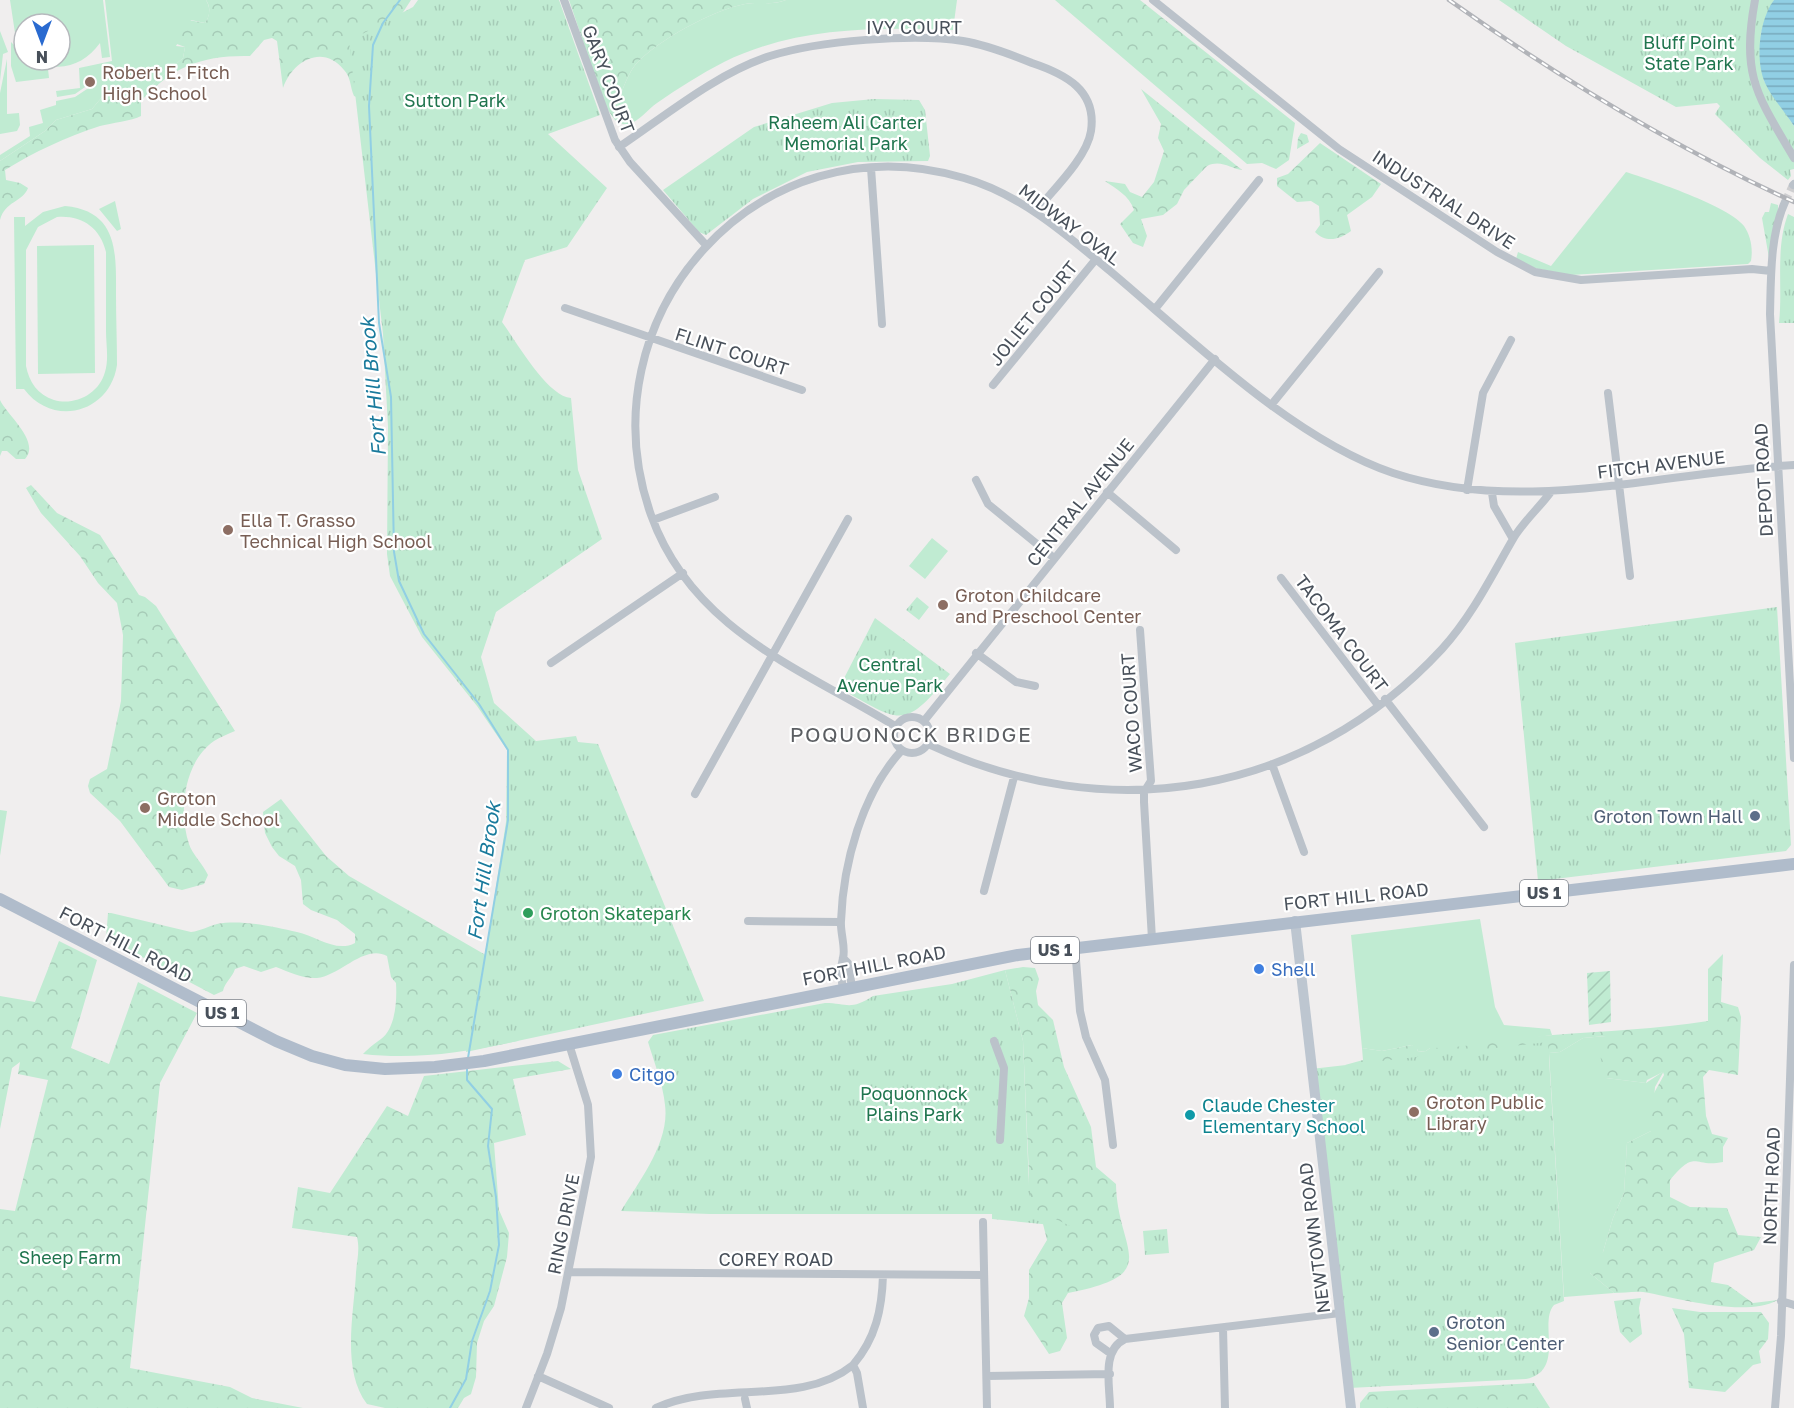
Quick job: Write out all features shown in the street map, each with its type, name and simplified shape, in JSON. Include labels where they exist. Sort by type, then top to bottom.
[{"type":"main road","name":"FORT HILL ROAD","points":[[0,899],[276,1041],[312,1056],[345,1065],[385,1069],[476,1062],[1001,958],[1075,947],[1794,864]]},
{"type":"main road","name":"NEWTOWN ROAD","points":[[1294,921],[1351,1408]]},
{"type":"street","name":"GARY COURT","points":[[564,0],[609,127],[619,147],[706,245]]},
{"type":"street","name":"INDUSTRIAL DRIVE","points":[[1153,0],[1302,122],[1347,155],[1497,252],[1535,272],[1581,280],[1752,269],[1771,271]]},
{"type":"street","points":[[1755,0],[1749,51],[1753,81],[1766,114],[1794,158]]},
{"type":"street","name":"IVY COURT","points":[[619,147],[731,73],[770,56],[833,43],[931,39],[964,41],[996,49],[1062,74],[1080,88],[1089,105],[1091,127],[1084,151],[1035,212]]},
{"type":"street","points":[[871,168],[882,324]]},
{"type":"street","name":"MIDWAY OVAL","points":[[895,726],[747,641],[720,617],[682,573],[653,520],[637,468],[635,436],[640,378],[652,340],[680,280],[706,245],[741,215],[783,189],[825,174],[871,168],[921,170],[965,178],[997,190],[1035,212],[1096,259],[1272,404],[1354,458],[1427,483],[1492,493],[1550,493]]},
{"type":"street","points":[[1155,309],[1259,180]]},
{"type":"street","name":"DEPOT ROAD","points":[[1785,202],[1779,220],[1771,271],[1770,314],[1776,466],[1790,619],[1794,758]]},
{"type":"street","name":"JOLIET COURT","points":[[993,386],[1096,259]]},
{"type":"street","points":[[1272,404],[1379,272]]},
{"type":"street","name":"FLINT COURT","points":[[565,308],[802,390]]},
{"type":"street","points":[[1467,489],[1483,393],[1511,340]]},
{"type":"street","name":"CENTRAL AVENUE","points":[[924,721],[976,653],[1215,359]]},
{"type":"street","points":[[1608,393],[1630,576]]},
{"type":"street","name":"FITCH AVENUE","points":[[1550,493],[1618,483],[1794,465]]},
{"type":"street","points":[[976,480],[988,504],[1054,558]]},
{"type":"street","points":[[1107,492],[1176,550]]},
{"type":"street","points":[[1492,493],[1494,506],[1513,539]]},
{"type":"street","points":[[928,744],[1014,777],[1056,786],[1144,792],[1224,778],[1272,764],[1330,737],[1409,681],[1443,647],[1491,581],[1513,539],[1550,493]]},
{"type":"street","points":[[653,520],[715,497]]},
{"type":"street","points":[[695,794],[848,519]]},
{"type":"street","points":[[551,663],[682,573]]},
{"type":"street","name":"TACOMA COURT","points":[[1281,578],[1378,705]]},
{"type":"street","name":"WACO COURT","points":[[1140,630],[1151,781],[1144,792],[1152,939]]},
{"type":"street","points":[[976,653],[1016,682],[1035,686]]},
{"type":"street","points":[[1385,699],[1484,826]]},
{"type":"street","points":[[909,717],[924,721],[930,731],[928,744],[916,753],[902,750],[893,738],[895,726],[909,717]]},
{"type":"street","points":[[848,988],[840,964],[843,958],[840,922],[848,867],[871,797],[891,761],[902,750]]},
{"type":"street","points":[[1272,764],[1304,852]]},
{"type":"street","points":[[984,891],[1014,777]]},
{"type":"street","points":[[748,921],[840,922]]},
{"type":"street","points":[[1075,947],[1083,1025],[1105,1080],[1113,1145]]},
{"type":"street","name":"NORTH ROAD","points":[[1775,1408],[1794,965]]},
{"type":"street","points":[[994,1041],[1004,1068],[1000,1140]]},
{"type":"street","name":"RING DRIVE","points":[[526,1408],[555,1329],[569,1272],[592,1142],[587,1098],[568,1044]]},
{"type":"street","points":[[983,1222],[987,1408]]},
{"type":"street","name":"COREY ROAD","points":[[569,1272],[984,1275]]},
{"type":"street","points":[[656,1408],[684,1400],[790,1398],[833,1381],[853,1365],[868,1343],[878,1322],[883,1275]]},
{"type":"street","points":[[1781,1301],[1794,1305]]},
{"type":"street","points":[[1110,1408],[1110,1353],[1117,1343],[1125,1339],[1340,1313]]},
{"type":"street","points":[[1110,1353],[1096,1343],[1095,1335],[1098,1328],[1109,1326],[1125,1339]]},
{"type":"street","points":[[1223,1328],[1225,1408]]},
{"type":"street","points":[[853,1365],[857,1372],[863,1408]]},
{"type":"street","points":[[987,1376],[1110,1374]]},
{"type":"street","points":[[538,1376],[609,1408]]},
{"type":"street","points":[[745,1399],[747,1408]]},
{"type":"green space","points":[[10,0],[103,0],[110,57],[102,58],[100,43],[94,51],[72,64],[72,12],[12,13]]},
{"type":"green space","points":[[105,0],[206,0],[209,12],[205,23],[191,20],[176,46],[185,47],[183,58],[147,89],[120,88],[102,97],[92,109],[56,120],[45,131],[0,161],[0,155],[30,136],[29,127],[43,123],[40,110],[56,105],[56,101],[75,97],[90,87],[88,85],[75,94],[57,97],[56,91],[80,88],[79,68],[112,61]]},
{"type":"green space","points":[[206,0],[411,0],[381,46],[359,98],[354,96],[346,73],[336,62],[327,58],[318,57],[301,63],[287,78],[283,88],[277,41],[272,38],[264,40],[250,56],[218,58],[190,65],[165,79],[141,101],[141,116],[75,135],[5,170],[6,180],[20,183],[28,188],[26,193],[6,209],[0,220],[0,161],[45,131],[56,120],[92,109],[102,97],[113,90],[133,87],[147,89],[183,58],[185,47],[166,40],[168,32],[183,19],[205,23],[209,12]]},
{"type":"green space","name":"Sutton Park","points":[[418,0],[559,0],[600,115],[548,134],[607,188],[567,247],[525,260],[502,322],[542,378],[562,395],[571,398],[578,470],[602,539],[496,612],[481,657],[494,703],[536,741],[576,736],[578,742],[598,744],[704,1001],[466,1052],[489,932],[506,822],[507,750],[477,706],[422,637],[390,576],[387,554],[388,427],[383,334],[349,41],[413,7]]},
{"type":"green space","points":[[569,0],[786,0],[732,7],[702,19],[658,45],[633,69],[619,99],[615,120],[605,106]]},
{"type":"green space","points":[[786,0],[957,0],[953,30],[894,29],[836,32],[779,42],[751,50],[724,62],[665,97],[632,123],[623,124],[615,120],[619,99],[633,69],[658,45],[702,19],[732,7]]},
{"type":"green space","points":[[1055,0],[1140,0],[1295,123],[1289,160],[1276,169],[1262,163],[1247,164]]},
{"type":"green space","name":"Bluff Point State Park","points":[[1499,0],[1774,0],[1761,33],[1760,57],[1764,81],[1794,126],[1794,169],[1790,170],[1791,176],[1788,180],[1760,158],[1721,120],[1715,114],[1720,106],[1717,103],[1676,107],[1566,46]]},
{"type":"green space","points":[[0,31],[8,52],[3,54],[0,81]]},
{"type":"green space","points":[[11,42],[12,69],[11,66]]},
{"type":"green space","points":[[7,59],[7,114],[19,113],[20,125],[17,131],[0,134],[0,93]]},
{"type":"green space","points":[[13,72],[48,72],[49,78],[16,82]]},
{"type":"green space","points":[[1141,89],[1242,170],[1221,164],[1207,166],[1184,190],[1177,204],[1163,215],[1141,219],[1147,236],[1143,247],[1133,243],[1120,224],[1134,210],[1132,205],[1122,193],[1105,181],[1125,184],[1130,192],[1142,197],[1154,182],[1164,151],[1158,138],[1161,124]]},
{"type":"green space","name":"Raheem Ali Carter Memorial Park","points":[[874,99],[919,100],[925,110],[930,156],[928,161],[858,162],[807,172],[753,199],[706,235],[699,232],[663,190],[754,127],[832,103]]},
{"type":"green space","points":[[1301,133],[1307,135],[1309,142],[1297,149],[1298,138]]},
{"type":"green space","points":[[1320,143],[1381,184],[1372,197],[1347,215],[1351,231],[1333,239],[1324,238],[1315,232],[1320,225],[1319,206],[1311,201],[1297,202],[1277,186],[1277,178],[1288,174]]},
{"type":"green space","points":[[1626,172],[1707,202],[1736,218],[1748,234],[1752,247],[1751,261],[1748,264],[1571,275],[1534,268],[1516,259],[1518,252],[1551,266]]},
{"type":"green space","points":[[115,201],[121,229],[117,231],[99,209]]},
{"type":"green space","points":[[1771,203],[1778,205],[1778,210],[1769,258],[1762,218],[1765,212],[1769,212]]},
{"type":"green space","points":[[65,206],[96,216],[111,237],[114,250],[117,365],[112,381],[104,394],[92,404],[79,410],[64,411],[50,408],[36,401],[24,389],[16,389],[14,217],[25,217],[25,226],[43,212]],"holes":[[[57,217],[74,218],[94,229],[106,252],[107,357],[105,372],[102,380],[92,392],[78,400],[70,401],[54,400],[39,391],[29,377],[26,366],[26,250],[38,227]]]},
{"type":"green space","points":[[1788,214],[1794,217],[1794,323],[1779,323],[1780,254]]},
{"type":"green space","points":[[94,245],[95,373],[38,374],[37,246]]},
{"type":"green space","points":[[0,400],[26,437],[29,452],[25,459],[16,459],[7,451],[2,451],[0,456]]},
{"type":"green space","points":[[31,485],[57,513],[100,535],[139,595],[156,606],[235,731],[216,740],[204,750],[196,761],[186,788],[184,817],[186,831],[190,848],[208,875],[204,884],[182,890],[169,887],[120,821],[90,793],[88,786],[90,779],[107,769],[121,701],[123,635],[117,603],[98,583],[80,556],[41,513],[26,488]]},
{"type":"green space","points":[[932,538],[948,551],[925,579],[909,566]]},
{"type":"green space","points":[[917,597],[929,607],[919,620],[906,610]]},
{"type":"green space","points":[[1777,607],[1791,845],[1786,851],[1538,881],[1515,643]]},
{"type":"green space","name":"Central Avenue Park","points":[[875,618],[950,674],[922,705],[911,713],[889,714],[839,688]]},
{"type":"green space","points":[[281,799],[326,856],[349,876],[496,961],[521,1035],[518,1041],[441,1054],[383,1056],[363,1054],[386,1034],[393,1021],[396,983],[391,977],[387,956],[378,953],[361,957],[326,976],[317,978],[301,976],[276,967],[261,972],[244,966],[235,969],[223,991],[214,995],[106,938],[108,913],[111,913],[191,932],[217,924],[247,923],[297,932],[333,945],[348,946],[355,943],[355,934],[337,920],[311,910],[303,904],[301,880],[295,866],[279,856],[272,847],[265,833],[263,812]]},
{"type":"green space","points":[[0,810],[7,811],[0,856]]},
{"type":"green space","points":[[1480,919],[1495,1007],[1504,1025],[1550,1029],[1552,1035],[1463,1048],[1430,1048],[1417,1052],[1418,1050],[1412,1045],[1382,1051],[1362,1048],[1351,935]]},
{"type":"green space","name":"Sheep Farm","points":[[59,941],[97,960],[71,1048],[109,1064],[138,982],[197,1013],[160,1083],[130,1368],[230,1387],[252,1398],[303,1408],[0,1408],[0,1209],[15,1211],[48,1080],[18,1074],[20,1062],[12,1068],[0,1129],[0,996],[35,1002]]},
{"type":"green space","points":[[1723,954],[1721,1002],[1738,1007],[1741,1017],[1738,1075],[1709,1070],[1703,1077],[1706,1116],[1712,1134],[1728,1138],[1723,1147],[1723,1162],[1695,1161],[1685,1165],[1670,1180],[1670,1197],[1690,1207],[1727,1208],[1738,1235],[1761,1237],[1754,1250],[1714,1263],[1711,1282],[1728,1285],[1753,1303],[1778,1300],[1764,1305],[1730,1307],[1643,1292],[1614,1293],[1590,1273],[1593,1256],[1603,1252],[1613,1218],[1624,1193],[1627,1143],[1651,1131],[1644,1111],[1664,1075],[1663,1072],[1647,1080],[1646,1083],[1606,1078],[1598,1048],[1606,1041],[1606,1036],[1583,1038],[1560,1052],[1549,1053],[1549,1065],[1345,1065],[1363,1060],[1362,1048],[1382,1051],[1412,1045],[1417,1047],[1418,1052],[1430,1048],[1538,1036],[1650,1028],[1708,1021],[1708,969]]},
{"type":"green space","points":[[1035,968],[1039,979],[1036,991],[1038,1005],[1053,1020],[1064,1067],[1091,1127],[1096,1167],[1116,1184],[1118,1207],[1129,1257],[1127,1268],[1117,1278],[1098,1286],[1068,1293],[1062,1303],[1067,1338],[1060,1351],[1049,1354],[1024,1316],[1029,1298],[1029,1270],[1047,1240],[1043,1224],[1026,1216],[1029,1175],[1023,1041],[1005,970]]},
{"type":"green space","name":"Poquonnock Plains Park","points":[[1005,970],[1023,1041],[1029,1186],[1033,1208],[1072,1227],[992,1219],[992,1214],[710,1214],[621,1211],[652,1161],[663,1133],[664,1097],[648,1042],[653,1035],[825,1003],[854,1005],[873,996],[952,984]]},
{"type":"green space","points":[[1610,971],[1611,1022],[1589,1025],[1587,973]]},
{"type":"green space","points":[[1606,1036],[1606,1078],[1646,1083],[1664,1071],[1655,1087],[1651,1131],[1627,1143],[1624,1193],[1613,1218],[1603,1252],[1590,1273],[1614,1293],[1564,1297],[1549,1053],[1560,1052],[1583,1038]]},
{"type":"green space","points":[[1548,1042],[1564,1301],[1554,1305],[1550,1313],[1548,1356],[1545,1366],[1538,1374],[1526,1379],[1349,1388],[1311,1069]]},
{"type":"green space","points":[[558,1061],[571,1069],[513,1079],[526,1135],[494,1143],[499,1210],[509,1233],[507,1257],[494,1306],[484,1321],[477,1343],[476,1377],[471,1394],[464,1398],[458,1408],[385,1408],[367,1404],[354,1375],[352,1358],[357,1237],[292,1228],[298,1187],[330,1193],[387,1106],[408,1116],[424,1076]]},
{"type":"green space","points":[[1167,1229],[1169,1253],[1145,1255],[1143,1231]]},
{"type":"green space","points":[[1641,1298],[1639,1308],[1642,1334],[1630,1343],[1620,1332],[1614,1301]]},
{"type":"green space","points":[[1672,1308],[1700,1312],[1761,1312],[1769,1323],[1768,1339],[1759,1351],[1761,1363],[1753,1365],[1725,1392],[1689,1388],[1684,1334]]},
{"type":"green space","points":[[1534,1383],[1550,1408],[1360,1408],[1360,1403],[1369,1392]]},
{"type":"water","points":[[1774,0],[1794,0],[1794,126],[1768,89],[1760,63],[1762,29]]},
{"type":"waterway","name":"Fort Hill Brook","points":[[400,0],[383,23],[373,45],[369,106],[379,323],[391,397],[394,552],[399,581],[424,634],[479,704],[508,750],[508,820],[468,1058]]},
{"type":"waterway","name":"Fort Hill Brook","points":[[450,1408],[466,1379],[472,1341],[490,1291],[499,1245],[496,1197],[488,1146],[492,1109],[467,1080],[467,1067]]},
{"type":"tunnel","points":[[1785,202],[1793,185]]},
{"type":"railway","points":[[1449,0],[1532,56],[1617,109],[1704,158],[1794,202]]},
{"type":"place","name":"Robert E. Fitch High School","points":[[90,82]]},
{"type":"place","name":"Ella T. Grasso Technical High School","points":[[228,530]]},
{"type":"place","name":"Groton Childcare and Preschool Center","points":[[943,605]]},
{"type":"place","name":"Groton Middle School","points":[[145,808]]},
{"type":"place","name":"Groton Town Hall","points":[[1755,816]]},
{"type":"place","name":"Groton Skatepark","points":[[528,913]]},
{"type":"place","name":"Shell","points":[[1259,969]]},
{"type":"place","name":"Citgo","points":[[617,1074]]},
{"type":"place","name":"Groton Public Library","points":[[1414,1112]]},
{"type":"place","name":"Claude Chester Elementary School","points":[[1190,1115]]},
{"type":"place","name":"Groton Senior Center","points":[[1434,1332]]},
{"type":"district","name":"POQUONOCK BRIDGE","points":[[911,734]]}]
